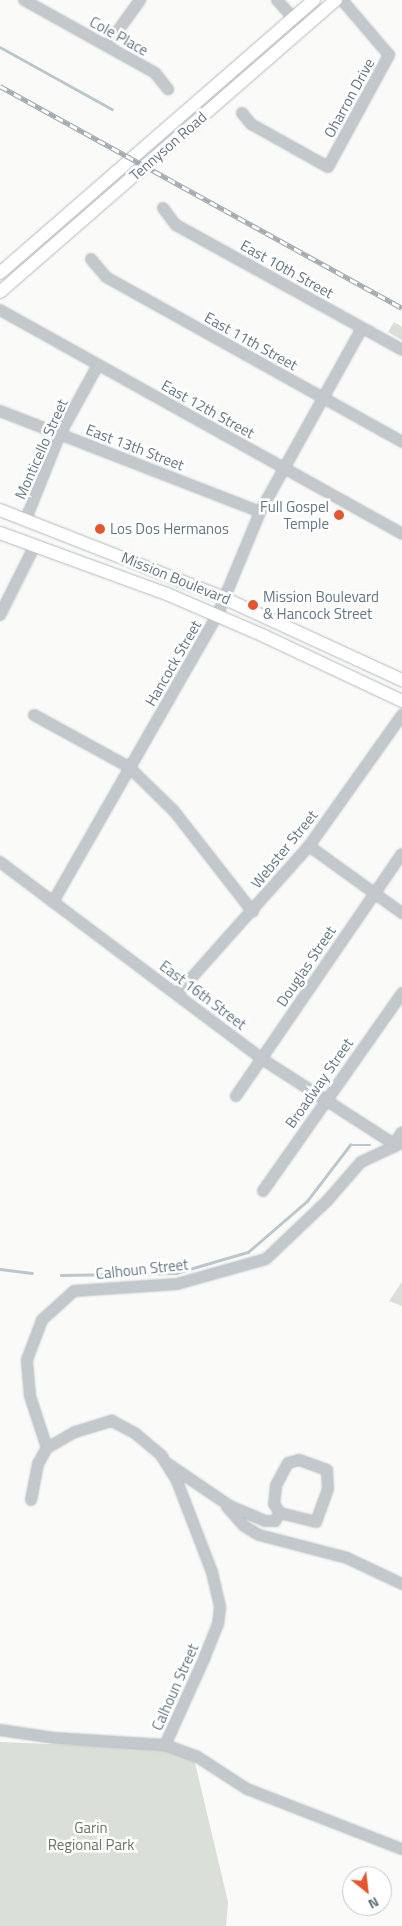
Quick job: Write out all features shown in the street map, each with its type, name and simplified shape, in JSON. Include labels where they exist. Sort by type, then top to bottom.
[{"type":"main road","name":"Tennyson Road","points":[[0,273],[314,0]]},
{"type":"main road","name":"Tennyson Road","points":[[0,292],[336,0]]},
{"type":"main road","name":"Mission Boulevard","points":[[0,510],[224,598],[402,680]]},
{"type":"main road","name":"Mission Boulevard","points":[[0,533],[218,616],[402,701]]},
{"type":"street","name":"Cole Place","points":[[24,0],[155,73],[168,89]]},
{"type":"street","points":[[107,46],[140,0]]},
{"type":"street","points":[[277,0],[302,29]]},
{"type":"street","name":"Oharron Drive","points":[[242,113],[251,124],[328,167],[389,55],[342,0]]},
{"type":"street","name":"East 10th Street","points":[[163,208],[176,225],[402,350]]},
{"type":"street","name":"East 11th Street","points":[[91,259],[106,277],[402,442]]},
{"type":"street","name":"East 12th Street","points":[[0,310],[402,534]]},
{"type":"street","name":"Hancock Street","points":[[53,902],[129,767],[218,616],[260,512],[362,328]]},
{"type":"street","name":"Monticello Street","points":[[26,520],[60,434],[98,365]]},
{"type":"street","name":"East 13th Street","points":[[0,411],[260,512]]},
{"type":"street","points":[[0,615],[34,545]]},
{"type":"street","points":[[34,715],[129,767],[174,811],[253,912]]},
{"type":"street","name":"Webster Street","points":[[178,993],[253,912],[309,846],[402,715]]},
{"type":"street","points":[[309,846],[373,894],[402,913]]},
{"type":"street","name":"Douglas Street","points":[[236,1096],[402,854]]},
{"type":"street","name":"East 16th Street","points":[[0,862],[178,993],[262,1059],[398,1144]]},
{"type":"street","name":"Broadway Street","points":[[263,1191],[326,1098],[402,993]]},
{"type":"street","points":[[398,1144],[402,1132]]},
{"type":"street","name":"Calhoun Street","points":[[165,1745],[218,1624],[220,1608],[212,1572],[176,1481],[165,1462],[136,1434],[112,1421],[75,1432],[46,1448],[30,1396],[27,1360],[42,1320],[74,1291],[177,1284],[266,1259],[327,1201],[361,1162],[398,1144]]},
{"type":"street","points":[[30,1500],[38,1464],[46,1448]]},
{"type":"street","points":[[299,1460],[327,1470],[328,1489],[316,1522],[280,1513],[274,1504],[276,1486],[288,1463],[299,1460]]},
{"type":"street","points":[[165,1462],[220,1499],[258,1520],[275,1520],[280,1513]]},
{"type":"street","points":[[220,1499],[244,1526],[259,1534],[347,1558],[402,1584]]},
{"type":"street","points":[[0,1730],[55,1738],[165,1745],[196,1756],[247,1789],[402,1849]]},
{"type":"green space","points":[[394,322],[402,327],[402,340],[388,332]]},
{"type":"green space","points":[[402,1282],[402,1306],[389,1301]]},
{"type":"green space","name":"Garin Regional Park","points":[[0,1742],[192,1750],[228,1902],[226,1926],[0,1926]]},
{"type":"waterway","points":[[0,47],[112,109]]},
{"type":"waterway","points":[[61,1275],[176,1273],[248,1252],[307,1201],[350,1145],[370,1145]]},
{"type":"waterway","points":[[0,1269],[32,1273]]},
{"type":"railway","points":[[0,86],[402,308]]},
{"type":"place","name":"Full Gospel Temple","points":[[339,515]]},
{"type":"place","name":"Los Dos Hermanos","points":[[100,529]]},
{"type":"place","name":"Mission Boulevard & Hancock Street","points":[[253,605]]}]
